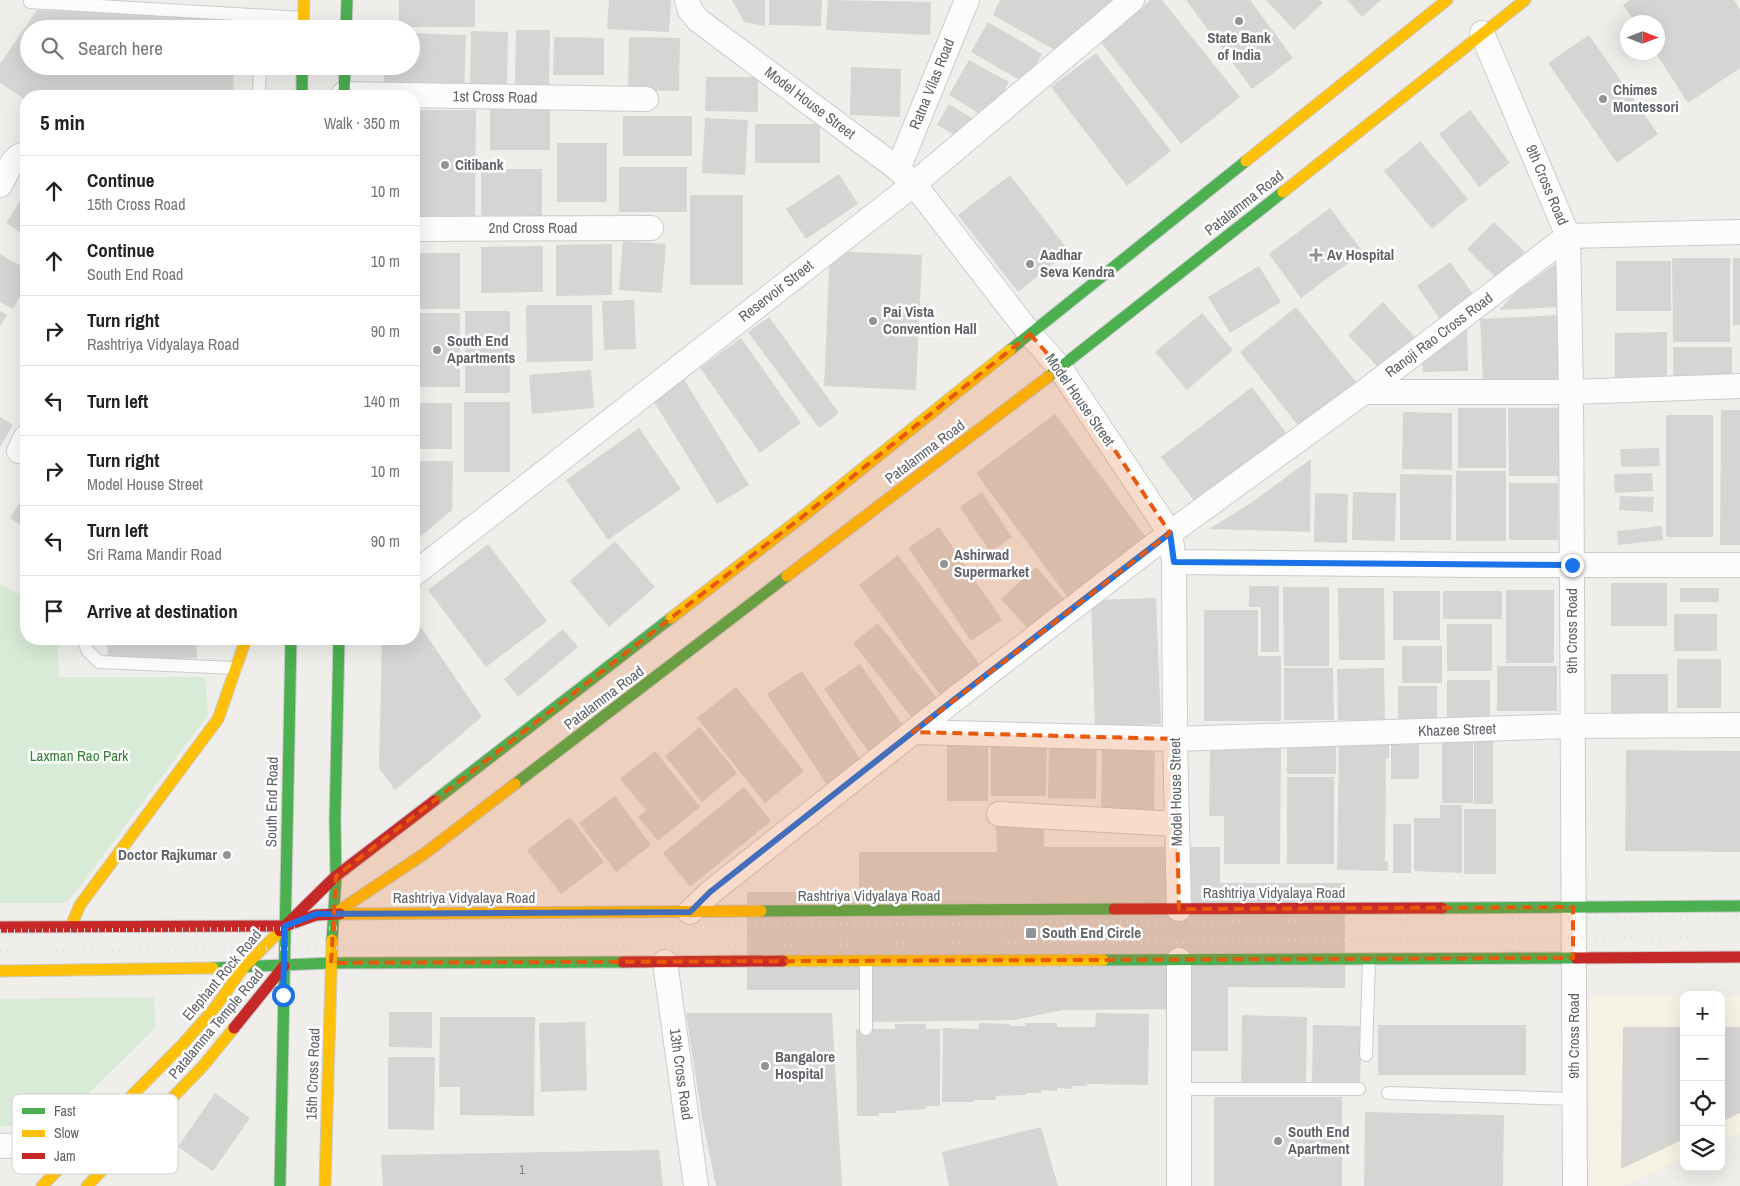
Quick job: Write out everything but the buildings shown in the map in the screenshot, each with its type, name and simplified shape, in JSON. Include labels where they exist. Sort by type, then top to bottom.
[{"type":"main road","points":[[303,20],[304,0]]},
{"type":"main road","points":[[346,20],[347,0]]},
{"type":"main road","name":"Patalamma Road","points":[[336,876],[802,518],[1447,0]]},
{"type":"main road","name":"Patalamma Road","points":[[334,914],[424,854],[1060,368],[1524,0]]},
{"type":"main road","points":[[302,75],[302,90]]},
{"type":"main road","points":[[344,90],[345,75]]},
{"type":"main road","points":[[71,926],[80,905],[218,719],[244,645]]},
{"type":"main road","name":"South End Road","points":[[284,966],[291,645]]},
{"type":"main road","points":[[331,963],[336,876],[335,820],[339,645]]},
{"type":"main road","name":"Elephant Rock Road","points":[[175,1052],[214,1009],[243,968],[336,876]]},
{"type":"main road","name":"Rashtriya Vidyalaya Road","points":[[0,927],[285,926],[316,914],[1740,906]]},
{"type":"main road","points":[[0,971],[243,968],[331,963],[1740,958]]},
{"type":"main road","name":"15th Cross Road","points":[[324,1186],[331,963]]},
{"type":"main road","name":"15th Cross Road","points":[[280,1186],[284,966]]},
{"type":"main road","name":"Patalamma Temple Road","points":[[176,1094],[202,1066],[284,966]]},
{"type":"main road","name":"Patalamma Temple Road","points":[[134,1094],[175,1052]]},
{"type":"main road","name":"Patalamma Temple Road","points":[[42,1186],[54,1174]]},
{"type":"main road","name":"Patalamma Temple Road","points":[[86,1186],[98,1174]]},
{"type":"street","name":"Model House Street","points":[[687,0],[690,10],[698,20],[906,176],[1030,334],[1060,368],[1170,533],[1174,562],[1175,739],[1179,909]]},
{"type":"street","name":"Ratna Vilas Road","points":[[906,176],[967,0]]},
{"type":"street","name":"Reservoir Street","points":[[420,569],[906,176],[1132,0]]},
{"type":"street","name":"9th Cross Road","points":[[1482,33],[1568,236],[1571,392],[1575,1186]]},
{"type":"street","name":"1st Cross Road","points":[[420,96],[646,99]]},
{"type":"street","points":[[0,185],[20,156]]},
{"type":"street","name":"2nd Cross Road","points":[[420,229],[651,228]]},
{"type":"street","points":[[1568,236],[1740,232]]},
{"type":"street","name":"Ranoji Rao Cross Road","points":[[690,912],[710,892],[1170,533],[1364,392],[1568,236]]},
{"type":"street","points":[[1364,392],[1571,392],[1740,386]]},
{"type":"street","points":[[1174,562],[1740,565]]},
{"type":"street","name":"Khazee Street","points":[[913,732],[1175,739],[1573,726],[1740,725]]},
{"type":"street","points":[[999,814],[1177,824]]},
{"type":"street","points":[[1179,960],[1179,1186]]},
{"type":"street","name":"13th Cross Road","points":[[665,962],[696,1186]]},
{"type":"lane","points":[[30,2],[237,20]]},
{"type":"lane","points":[[259,90],[260,75]]},
{"type":"lane","points":[[86,645],[87,650],[99,662],[236,668]]},
{"type":"lane","points":[[1366,1055],[1369,959]]},
{"type":"lane","points":[[866,961],[866,1029]]},
{"type":"lane","points":[[1179,1089],[1359,1089]]},
{"type":"lane","points":[[1388,1093],[1574,1099]]},
{"type":"highlighted area","points":[[1030,334],[1060,368],[1170,533],[913,732],[1175,739],[1179,909],[1573,907],[1573,958],[331,963],[336,876],[802,517]]},
{"type":"shaded area","points":[[1590,995],[1680,996],[1680,1160],[1622,1186],[1589,1186]]},
{"type":"shaded area","points":[[1725,996],[1740,997],[1740,1133],[1725,1139]]},
{"type":"green space","name":"Laxman Rao Park","points":[[0,584],[20,595],[20,645],[57,645],[59,677],[205,677],[208,715],[67,903],[0,903]]},
{"type":"green space","points":[[154,997],[155,1028],[88,1094],[12,1094],[12,1126],[0,1126],[0,999]]},
{"type":"railway","points":[[0,931],[1740,917]]},
{"type":"railway","points":[[0,951],[1740,937]]},
{"type":"traffic: fast","points":[[346,20],[347,0]]},
{"type":"traffic: fast","points":[[302,75],[302,90]]},
{"type":"traffic: fast","points":[[344,90],[345,75]]},
{"type":"traffic: fast","points":[[1010,350],[1246,161]]},
{"type":"traffic: fast","points":[[1048,377],[1283,192]]},
{"type":"traffic: fast","points":[[515,784],[787,576]]},
{"type":"traffic: fast","points":[[434,801],[671,618]]},
{"type":"traffic: fast","points":[[280,1186],[291,645]]},
{"type":"traffic: fast","points":[[332,940],[336,876],[335,820],[339,645]]},
{"type":"traffic: fast","points":[[1442,908],[1740,906]]},
{"type":"traffic: fast","points":[[761,911],[1114,909]]},
{"type":"traffic: fast","points":[[1103,960],[1576,958]]},
{"type":"traffic: fast","points":[[213,968],[331,963],[623,962]]},
{"type":"traffic: slow","points":[[303,20],[304,0]]},
{"type":"traffic: slow","points":[[1246,161],[1447,0]]},
{"type":"traffic: slow","points":[[1283,192],[1525,0]]},
{"type":"traffic: slow","points":[[671,618],[802,517],[1010,350]]},
{"type":"traffic: slow","points":[[787,576],[1048,377]]},
{"type":"traffic: slow","points":[[71,926],[80,905],[218,719],[244,645]]},
{"type":"traffic: slow","points":[[334,914],[424,854],[515,784]]},
{"type":"traffic: slow","points":[[340,914],[761,911]]},
{"type":"traffic: slow","points":[[133,1094],[182,1045],[214,1009],[243,968],[280,931]]},
{"type":"traffic: slow","points":[[325,1186],[332,940]]},
{"type":"traffic: slow","points":[[783,961],[1103,960]]},
{"type":"traffic: slow","points":[[0,971],[213,968]]},
{"type":"traffic: slow","points":[[176,1094],[203,1066],[234,1028]]},
{"type":"traffic: slow","points":[[42,1186],[54,1174]]},
{"type":"traffic: slow","points":[[87,1186],[99,1174]]},
{"type":"traffic: jam","points":[[280,931],[336,876],[434,801]]},
{"type":"traffic: jam","points":[[1114,909],[1442,908]]},
{"type":"traffic: jam","points":[[0,927],[285,926],[316,915],[340,914]]},
{"type":"traffic: jam","points":[[1576,958],[1740,957]]},
{"type":"traffic: jam","points":[[623,962],[783,961]]},
{"type":"traffic: jam","points":[[234,1028],[284,966]]},
{"type":"place","name":"State Bank of India","points":[[1239,21]]},
{"type":"place","name":"Chimes Montessori","points":[[1603,99]]},
{"type":"place","name":"Citibank","points":[[445,165]]},
{"type":"place","name":"Av Hospital","points":[[1316,255]]},
{"type":"place","name":"Aadhar Seva Kendra","points":[[1030,264]]},
{"type":"place","name":"Pai Vista Convention Hall","points":[[873,321]]},
{"type":"place","name":"South End Apartments","points":[[437,350]]},
{"type":"place","name":"Ashirwad Supermarket","points":[[944,564]]},
{"type":"place","name":"Doctor Rajkumar","points":[[227,855]]},
{"type":"place","name":"South End Circle","points":[[1031,933]]},
{"type":"place","name":"Bangalore Hospital","points":[[765,1066]]},
{"type":"place","name":"South End Apartment","points":[[1278,1141]]},
{"type":"route","points":[[283,995],[285,926],[316,914],[690,912],[710,892],[951,702],[1170,533],[1174,562],[1572,565]]}]
